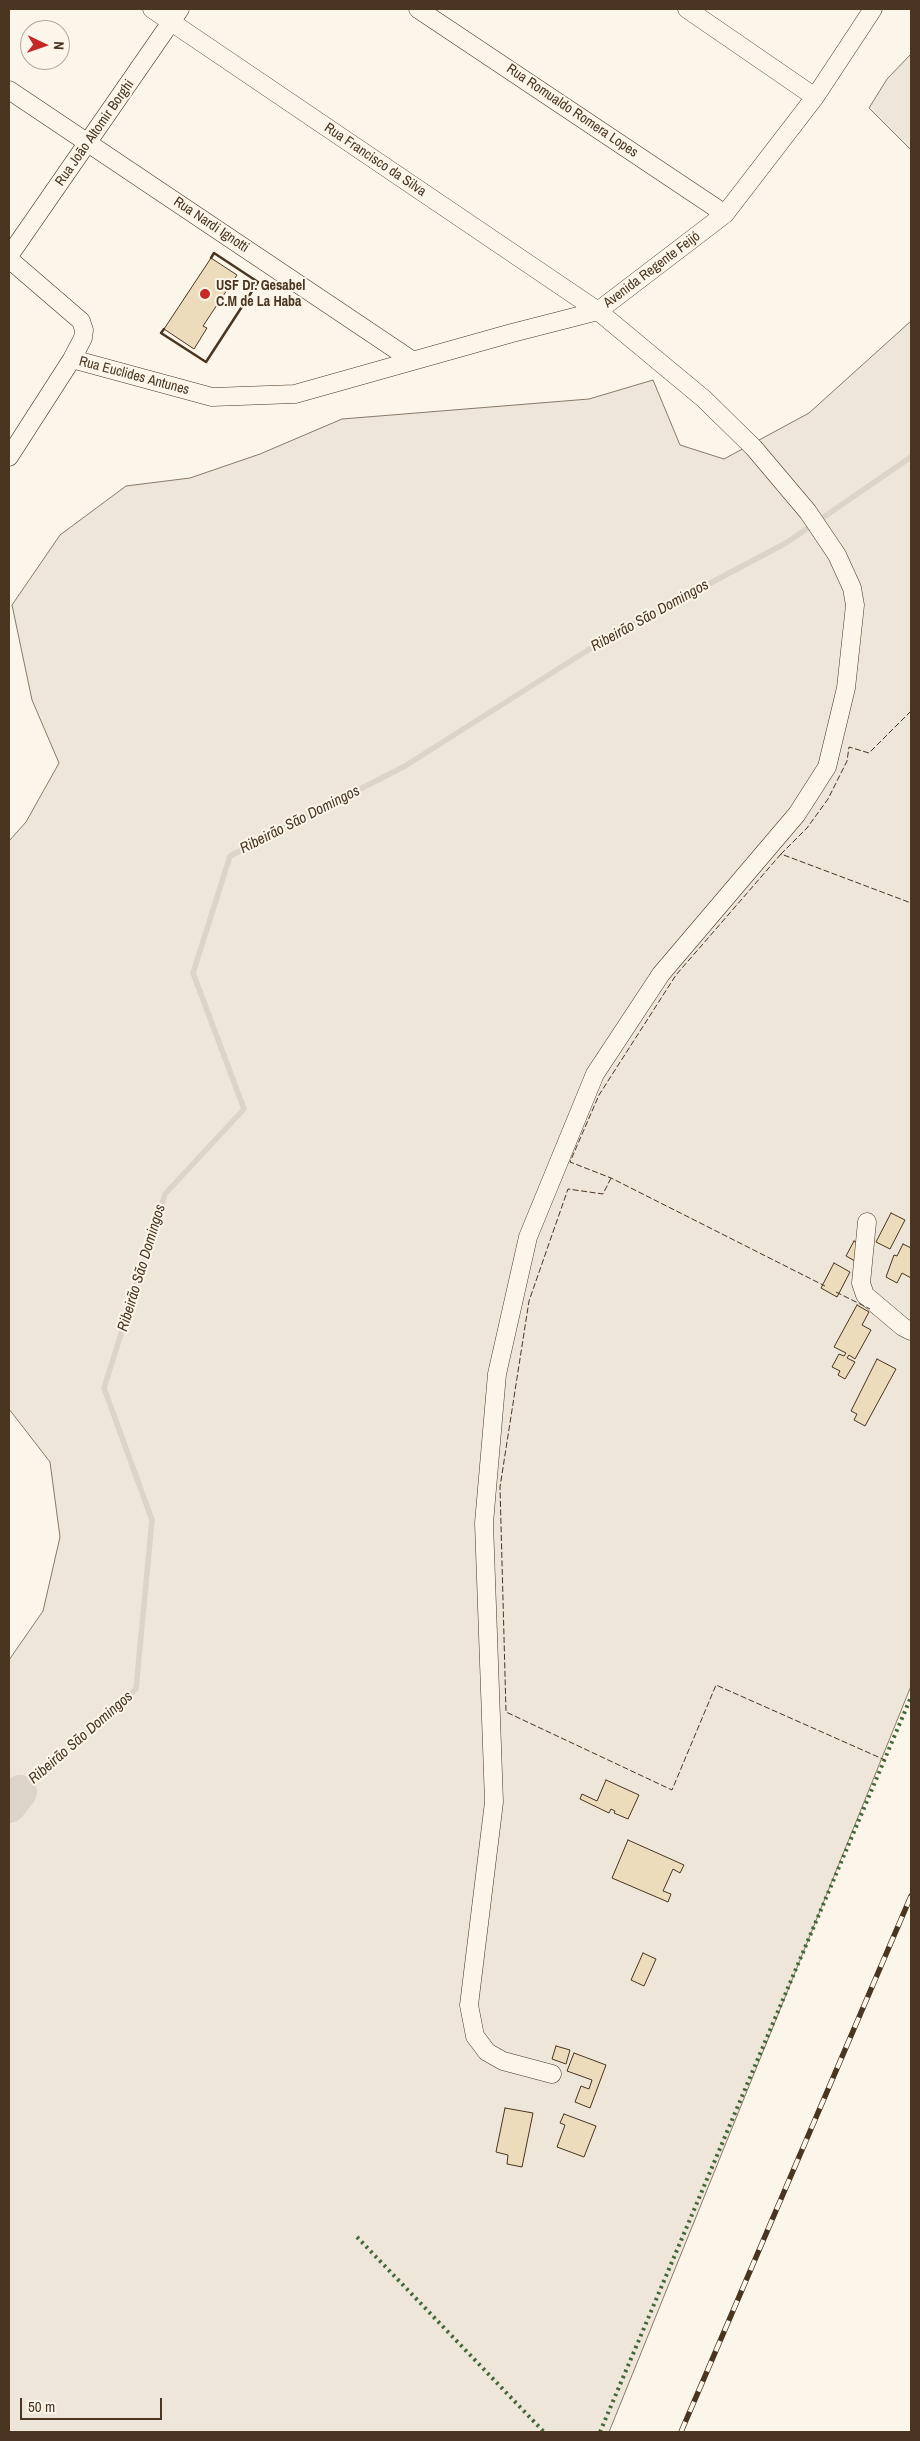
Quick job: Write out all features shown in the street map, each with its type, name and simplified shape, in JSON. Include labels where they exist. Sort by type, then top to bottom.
[{"type":"street","name":"Rua Francisco da Silva","points":[[152,9],[176,15],[598,311],[704,398],[754,448],[808,512],[837,555],[852,588],[855,605],[846,688],[827,767],[797,814],[661,974],[595,1074],[528,1237],[497,1374],[484,1523],[494,1802],[469,2005],[475,2036],[487,2052],[503,2061],[552,2074]]},
{"type":"street","name":"Rua Romualdo Romera Lopes","points":[[418,9],[725,214]]},
{"type":"street","points":[[687,9],[815,97]]},
{"type":"street","name":"Avenida Regente Feijó","points":[[212,397],[295,394],[598,311],[725,214],[815,97],[874,9]]},
{"type":"street","name":"Rua João Altomir Borghi","points":[[9,258],[176,15]]},
{"type":"street","name":"Rua Nardi Ignotti","points":[[9,90],[413,361]]},
{"type":"street","name":"Rua Euclides Antunes","points":[[9,258],[81,321],[84,330],[83,338],[72,358],[212,397]]},
{"type":"street","points":[[9,457],[72,358]]},
{"type":"street","points":[[867,1222],[861,1283],[865,1295],[903,1327],[911,1331]]},
{"type":"shaded area","points":[[911,54],[911,150],[869,108],[887,79]]},
{"type":"shaded area","points":[[911,321],[911,1686],[609,2432],[9,2432],[9,1660],[43,1611],[60,1537],[50,1462],[9,1409],[9,841],[26,822],[59,763],[32,700],[12,605],[60,535],[126,486],[190,478],[260,454],[342,419],[589,399],[653,380],[680,445],[724,459],[809,413]]},
{"type":"building","name":"USF Dr. Gesabel C.M de La Haba","points":[[211,258],[237,275],[203,326],[207,328],[194,349],[164,329]]},
{"type":"building","points":[[891,1213],[905,1220],[890,1249],[876,1242]]},
{"type":"building","points":[[854,1241],[863,1246],[855,1261],[846,1256]]},
{"type":"building","points":[[903,1244],[911,1248],[911,1278],[902,1273],[897,1283],[886,1277],[894,1255],[897,1256]]},
{"type":"building","points":[[834,1263],[850,1272],[837,1297],[821,1288]]},
{"type":"building","points":[[857,1305],[869,1312],[862,1325],[871,1330],[855,1359],[849,1355],[847,1358],[855,1362],[845,1379],[838,1375],[840,1371],[832,1367],[839,1354],[844,1356],[846,1353],[834,1347]]},
{"type":"building","points":[[877,1359],[896,1369],[865,1426],[854,1420],[857,1414],[851,1411]]},
{"type":"building","points":[[606,1780],[639,1795],[628,1819],[614,1813],[615,1811],[611,1809],[609,1813],[580,1799],[582,1794],[597,1801]]},
{"type":"building","points":[[628,1840],[684,1865],[680,1873],[673,1869],[663,1891],[671,1894],[668,1902],[612,1878]]},
{"type":"building","points":[[643,1953],[656,1959],[644,1986],[631,1980]]},
{"type":"building","points":[[556,2046],[570,2050],[566,2064],[552,2059]]},
{"type":"building","points":[[574,2053],[606,2065],[590,2108],[575,2102],[581,2086],[589,2089],[592,2080],[567,2071]]},
{"type":"building","points":[[505,2108],[533,2113],[522,2167],[507,2164],[508,2155],[496,2152]]},
{"type":"building","points":[[564,2114],[596,2126],[584,2157],[557,2147],[565,2125],[560,2123]]},
{"type":"waterway","name":"Ribeirão São Domingos","points":[[20,1792],[136,1689],[152,1520],[104,1388],[165,1194],[244,1109],[193,973],[230,856],[405,766],[607,638],[786,543],[911,457]]},
{"type":"waterway","points":[[9,1806],[20,1792]]},
{"type":"railway","points":[[681,2432],[911,1896]]},
{"type":"hedge","points":[[600,2432],[911,1697]]},
{"type":"hedge","points":[[357,2237],[544,2432]]},
{"type":"fence","points":[[911,711],[869,753],[849,747],[847,761],[828,799],[807,828],[781,854],[911,903]]},
{"type":"fence","points":[[781,854],[676,975],[599,1095],[570,1162],[611,1178],[825,1286]]},
{"type":"fence","points":[[611,1178],[603,1194],[568,1189],[529,1301],[500,1487],[506,1712],[672,1790],[716,1685],[885,1760]]},
{"type":"fence","points":[[836,1292],[870,1309]]},
{"type":"wall","points":[[164,329],[161,333],[206,362],[258,282],[214,253],[211,258]]},
{"type":"place","name":"USF Dr. Gesabel C.M de La Haba","points":[[205,294]]}]
